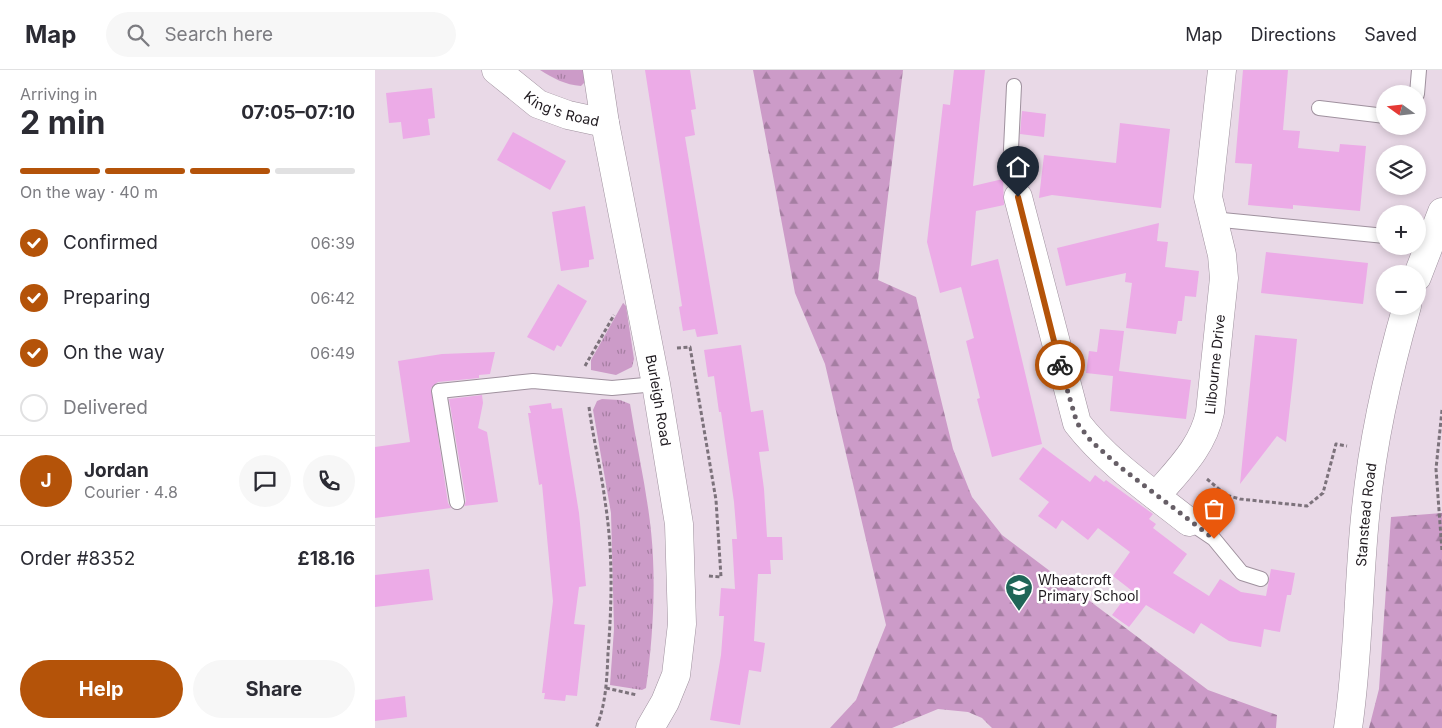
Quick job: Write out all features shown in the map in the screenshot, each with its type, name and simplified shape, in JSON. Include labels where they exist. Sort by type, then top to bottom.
[{"type":"street","name":"King's Road","points":[[496,70],[538,104],[568,115],[605,123]]},
{"type":"street","name":"Burleigh Road","points":[[597,70],[605,123],[640,292],[679,524],[682,624],[676,675],[665,702],[649,728]]},
{"type":"street","name":"Lilbourne Drive","points":[[1156,496],[1200,444],[1207,428],[1224,278],[1222,255],[1208,197],[1222,70]]},
{"type":"street","points":[[1018,197],[1077,423],[1091,441],[1189,522]]},
{"type":"street","points":[[1422,265],[1442,212]]},
{"type":"street","name":"Stanstead Road","points":[[1348,728],[1354,689],[1366,507],[1374,449],[1392,358],[1404,315]]},
{"type":"lane","points":[[1418,85],[1419,70]]},
{"type":"lane","points":[[1014,86],[1011,149],[1018,197]]},
{"type":"lane","points":[[1319,108],[1376,115]]},
{"type":"lane","points":[[1212,218],[1376,235]]},
{"type":"lane","points":[[457,502],[439,391],[533,381],[612,388],[656,384]]},
{"type":"lane","points":[[1189,522],[1214,539],[1241,573],[1261,579]]},
{"type":"path","points":[[596,728],[606,688],[611,620],[611,571],[606,503],[584,367],[623,297],[640,292]]},
{"type":"path","points":[[649,352],[690,347],[716,500],[721,577],[704,576]]},
{"type":"path","points":[[1442,410],[1436,469],[1442,551]]},
{"type":"path","points":[[1186,460],[1226,495],[1240,499],[1307,506],[1323,492],[1337,444],[1374,449]]},
{"type":"path","points":[[606,688],[618,691]]},
{"type":"green space","points":[[540,70],[587,70],[588,79],[581,86],[575,85],[559,81]]},
{"type":"green space","points":[[753,70],[903,70],[878,280],[916,297],[953,449],[972,497],[1002,535],[1208,690],[1277,715],[1276,728],[992,728],[982,718],[968,712],[938,709],[892,728],[830,728],[856,700],[886,625],[825,364],[795,293]]},
{"type":"green space","points":[[623,303],[626,306],[634,359],[632,367],[616,375],[591,370],[591,360]]},
{"type":"green space","points":[[602,399],[620,400],[630,404],[650,520],[654,574],[653,607],[646,688],[642,690],[610,685],[614,629],[611,513],[593,410],[597,401]]},
{"type":"green space","points":[[1442,513],[1442,728],[1369,728],[1379,689],[1391,517]]},
{"type":"building","points":[[645,70],[690,70],[696,109],[691,110],[695,135],[685,137],[718,334],[697,337],[695,329],[683,331],[679,307],[682,306]]},
{"type":"building","points":[[954,70],[985,70],[973,186],[1003,179],[1004,205],[976,211],[971,266],[998,259],[1042,444],[992,457],[977,399],[980,398],[966,341],[974,338],[961,287],[940,293],[927,242],[943,104],[950,105]]},
{"type":"building","points":[[1243,70],[1288,70],[1283,130],[1300,131],[1298,148],[1339,152],[1340,144],[1366,146],[1360,211],[1293,205],[1293,209],[1248,205],[1252,164],[1235,163]]},
{"type":"building","points":[[432,88],[435,118],[428,119],[430,135],[403,139],[401,122],[389,123],[386,93]]},
{"type":"building","points":[[1022,111],[1046,114],[1044,137],[1020,134]]},
{"type":"building","points":[[1120,123],[1170,129],[1161,208],[1052,195],[1039,198],[1044,155],[1116,163]]},
{"type":"building","points":[[513,132],[566,161],[550,190],[497,160]]},
{"type":"building","points":[[585,206],[594,259],[589,260],[589,267],[561,271],[552,212]]},
{"type":"building","points":[[1159,223],[1157,241],[1168,242],[1165,267],[1199,271],[1196,297],[1185,296],[1182,321],[1178,321],[1176,334],[1126,328],[1132,283],[1125,282],[1126,273],[1066,286],[1057,248]]},
{"type":"building","points":[[1266,252],[1368,263],[1363,304],[1261,293]]},
{"type":"building","points":[[558,284],[587,301],[561,347],[557,345],[554,351],[527,337]]},
{"type":"building","points":[[1100,329],[1124,331],[1119,371],[1191,380],[1186,419],[1110,411],[1113,376],[1086,373],[1089,351],[1097,352]]},
{"type":"building","points":[[1255,335],[1297,339],[1293,379],[1286,442],[1277,436],[1240,484]]},
{"type":"building","points":[[741,345],[751,412],[763,410],[769,451],[759,452],[764,489],[767,537],[782,537],[783,560],[770,560],[771,574],[758,574],[754,641],[765,643],[761,672],[749,670],[740,725],[710,720],[721,655],[724,616],[719,616],[721,588],[735,589],[732,539],[737,539],[734,502],[721,412],[719,412],[714,376],[708,377],[704,350]]},
{"type":"building","points":[[495,352],[490,374],[479,375],[479,378],[438,382],[431,388],[448,503],[451,508],[375,518],[375,447],[410,442],[398,361],[442,354]]},
{"type":"building","points":[[482,395],[483,403],[478,428],[487,432],[498,502],[464,506],[466,501],[449,399]]},
{"type":"building","points":[[551,403],[552,409],[562,408],[579,513],[586,586],[579,587],[574,624],[585,625],[577,696],[566,695],[565,701],[544,699],[545,693],[542,693],[553,601],[542,484],[539,485],[528,413],[531,413],[529,406]]},
{"type":"building","points":[[1043,447],[1090,482],[1095,475],[1104,482],[1106,480],[1153,514],[1149,519],[1156,524],[1153,528],[1187,554],[1173,573],[1209,596],[1220,579],[1241,592],[1266,596],[1271,569],[1295,573],[1291,595],[1287,595],[1280,632],[1264,629],[1261,647],[1229,641],[1201,623],[1194,634],[1146,605],[1129,627],[1112,615],[1131,590],[1113,576],[1130,552],[1098,528],[1088,540],[1062,520],[1056,529],[1038,516],[1049,502],[1019,479]]},
{"type":"building","points":[[429,569],[433,600],[375,607],[375,575]]},
{"type":"building","points":[[405,696],[407,717],[375,721],[375,700]]},
{"type":"way so far","points":[[1060,365],[1077,423],[1091,441],[1120,467],[1189,522],[1201,528],[1214,539]]},
{"type":"place","name":"Wheatcroft Primary School","points":[[1019,612]]},
{"type":"route","points":[[1018,197],[1060,365]]}]
